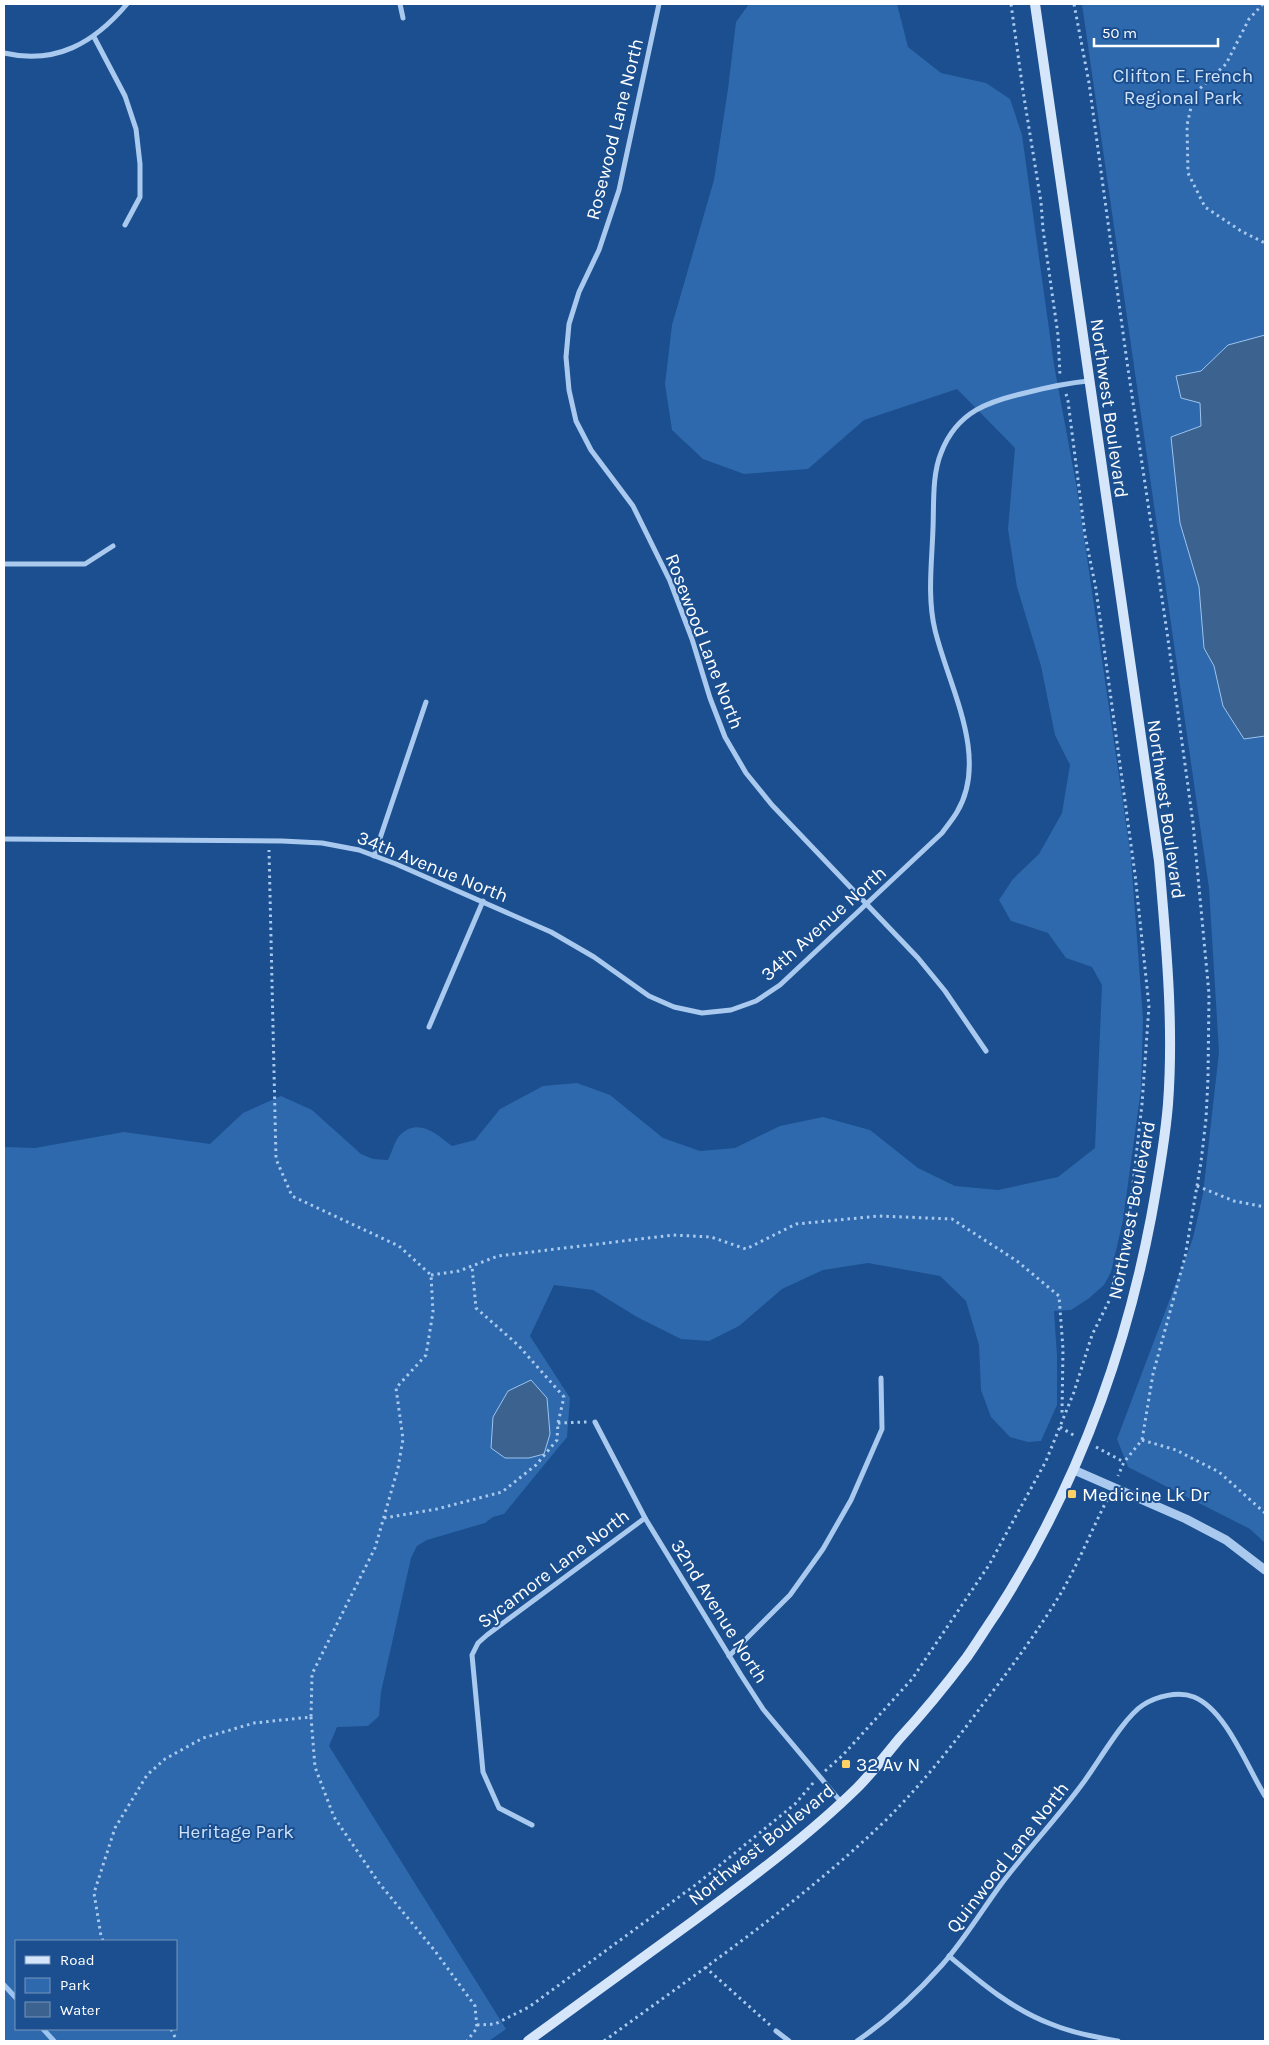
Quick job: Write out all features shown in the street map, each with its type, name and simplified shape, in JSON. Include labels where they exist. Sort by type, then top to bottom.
[{"type":"main road","name":"Northwest Boulevard","points":[[528,2041],[756,1875],[841,1802],[858,1786],[914,1722],[968,1655],[1014,1584],[1056,1509],[1074,1470],[1090,1432],[1118,1351],[1141,1268],[1157,1186],[1168,1104],[1169,1035],[1166,945],[1159,861],[1035,4]]},
{"type":"street","points":[[4,54],[22,58],[48,56],[71,48],[94,37],[127,4]]},
{"type":"street","points":[[400,4],[402,18]]},
{"type":"street","name":"Rosewood Lane North","points":[[659,4],[619,190],[598,250],[579,292],[568,324],[566,357],[569,390],[576,421],[591,450],[633,506],[670,581],[725,737],[746,773],[772,805],[918,958],[945,991],[986,1051]]},
{"type":"street","points":[[94,37],[125,96],[136,129],[140,164],[140,197],[125,225]]},
{"type":"street","name":"34th Avenue North","points":[[4,839],[269,841],[322,843],[360,850],[551,932],[594,957],[649,996],[674,1007],[702,1013],[731,1010],[756,1001],[780,986],[942,833],[958,811],[967,784],[970,757],[966,730],[934,627],[931,598],[936,476],[940,454],[950,432],[967,415],[988,402],[1061,384],[1088,380]]},
{"type":"street","points":[[4,564],[85,564],[114,546]]},
{"type":"street","points":[[374,856],[426,702]]},
{"type":"street","points":[[429,1027],[483,902]]},
{"type":"street","points":[[729,1656],[790,1595],[823,1549],[851,1500],[882,1429],[881,1378]]},
{"type":"street","name":"32nd Avenue North","points":[[595,1422],[645,1518],[763,1709],[841,1802]]},
{"type":"street","points":[[1074,1470],[1186,1519],[1226,1540],[1265,1570]]},
{"type":"street","name":"Sycamore Lane North","points":[[532,1825],[499,1808],[483,1772],[472,1655],[478,1643],[487,1634],[645,1518]]},
{"type":"street","name":"Quinwood Lane North","points":[[857,2041],[901,2005],[949,1956],[1002,1883],[1083,1784],[1129,1719],[1142,1706],[1158,1697],[1176,1694],[1193,1696],[1206,1704],[1218,1714],[1265,1796]]},
{"type":"street","points":[[949,1956],[983,1984],[1016,2006],[1050,2024],[1087,2036],[1118,2041]]},
{"type":"street","points":[[776,2031],[790,2041]]},
{"type":"path","points":[[1011,4],[1021,82],[1041,202],[1042,229],[1058,335],[1061,384],[1068,401],[1085,535],[1096,589],[1135,874],[1149,1006],[1139,1139],[1123,1245],[1109,1300],[1092,1335],[1074,1392],[1062,1417]]},
{"type":"path","points":[[1074,4],[1090,83],[1193,823],[1209,994],[1208,1078],[1205,1128],[1185,1257],[1153,1374],[1142,1440],[1124,1462]]},
{"type":"path","points":[[1263,4],[1249,19],[1226,64],[1194,94],[1187,125],[1188,172],[1205,207],[1241,231],[1265,242]]},
{"type":"path","points":[[269,841],[276,1160],[292,1196],[399,1246],[430,1275],[433,1312],[426,1355],[396,1388],[403,1439],[398,1468],[375,1548],[312,1674],[311,1717],[315,1766],[334,1816],[379,1883],[435,1951],[475,2006],[478,2028],[467,2041]]},
{"type":"path","points":[[1197,1186],[1234,1201],[1265,1207]]},
{"type":"path","points":[[430,1275],[459,1271],[498,1256],[673,1235],[711,1237],[746,1249],[796,1224],[879,1216],[952,1219],[1017,1261],[1058,1296],[1063,1349],[1062,1417],[1060,1427]]},
{"type":"path","points":[[384,1518],[437,1509],[502,1492],[536,1465],[558,1440],[558,1423],[564,1397],[518,1345],[476,1308],[472,1266]]},
{"type":"path","points":[[558,1423],[595,1422]]},
{"type":"path","points":[[1142,1440],[1176,1450],[1218,1472],[1265,1513]]},
{"type":"path","points":[[604,2041],[757,1930],[816,1882],[886,1820],[944,1757],[1007,1673],[1061,1592],[1095,1528],[1104,1506]]},
{"type":"path","points":[[103,1940],[101,1936],[94,1892],[115,1828],[146,1775],[165,1759],[203,1738],[254,1724],[311,1717]]},
{"type":"path","points":[[705,1968],[776,2031]]},
{"type":"green space","name":"Heritage Park","points":[[749,4],[897,4],[908,47],[941,73],[986,83],[1010,99],[1022,135],[1054,365],[1077,489],[1131,858],[1143,1019],[1141,1089],[1123,1220],[1111,1272],[1104,1285],[1088,1299],[1071,1310],[1054,1311],[1057,1356],[1057,1405],[1041,1441],[1028,1442],[1010,1437],[991,1417],[981,1390],[979,1345],[966,1301],[940,1276],[868,1263],[823,1270],[782,1289],[739,1326],[709,1341],[681,1339],[637,1317],[593,1290],[554,1285],[530,1336],[570,1398],[567,1437],[504,1514],[493,1517],[485,1523],[427,1540],[417,1546],[411,1558],[381,1692],[379,1716],[368,1726],[337,1727],[329,1746],[506,2029],[489,2041],[4,2041],[4,1147],[35,1148],[124,1132],[210,1144],[243,1113],[281,1096],[312,1110],[361,1154],[373,1159],[388,1160],[398,1137],[414,1127],[434,1132],[452,1146],[475,1140],[500,1109],[543,1086],[577,1083],[610,1095],[663,1138],[700,1151],[735,1148],[780,1126],[823,1117],[870,1130],[918,1168],[955,1186],[998,1190],[1058,1177],[1095,1148],[1102,985],[1092,967],[1066,958],[1048,933],[1011,921],[999,900],[1013,879],[1039,854],[1062,813],[1070,765],[1055,735],[1041,666],[1017,587],[1008,529],[1015,448],[957,389],[864,420],[808,469],[744,474],[703,459],[672,430],[665,384],[672,325],[714,180],[736,22]]},
{"type":"green space","name":"Clifton E. French Regional Park","points":[[1082,4],[1265,4],[1265,1543],[1250,1529],[1128,1467],[1117,1439],[1193,1238],[1203,1194],[1219,1052],[1209,888]]},
{"type":"water","points":[[1265,335],[1265,736],[1244,739],[1223,706],[1214,666],[1204,648],[1199,587],[1180,523],[1171,437],[1201,426],[1200,403],[1181,398],[1176,376],[1201,371],[1228,345]]},
{"type":"water","points":[[531,1380],[547,1398],[550,1434],[544,1454],[529,1458],[505,1458],[491,1448],[493,1417],[508,1391]]},
{"type":"waterway","points":[[4,1985],[15,1997]]},
{"type":"waterway","points":[[44,2030],[54,2041]]},
{"type":"place","name":"Medicine Lk Dr","points":[[1072,1494]]},
{"type":"place","name":"32 Av N","points":[[846,1764]]}]
